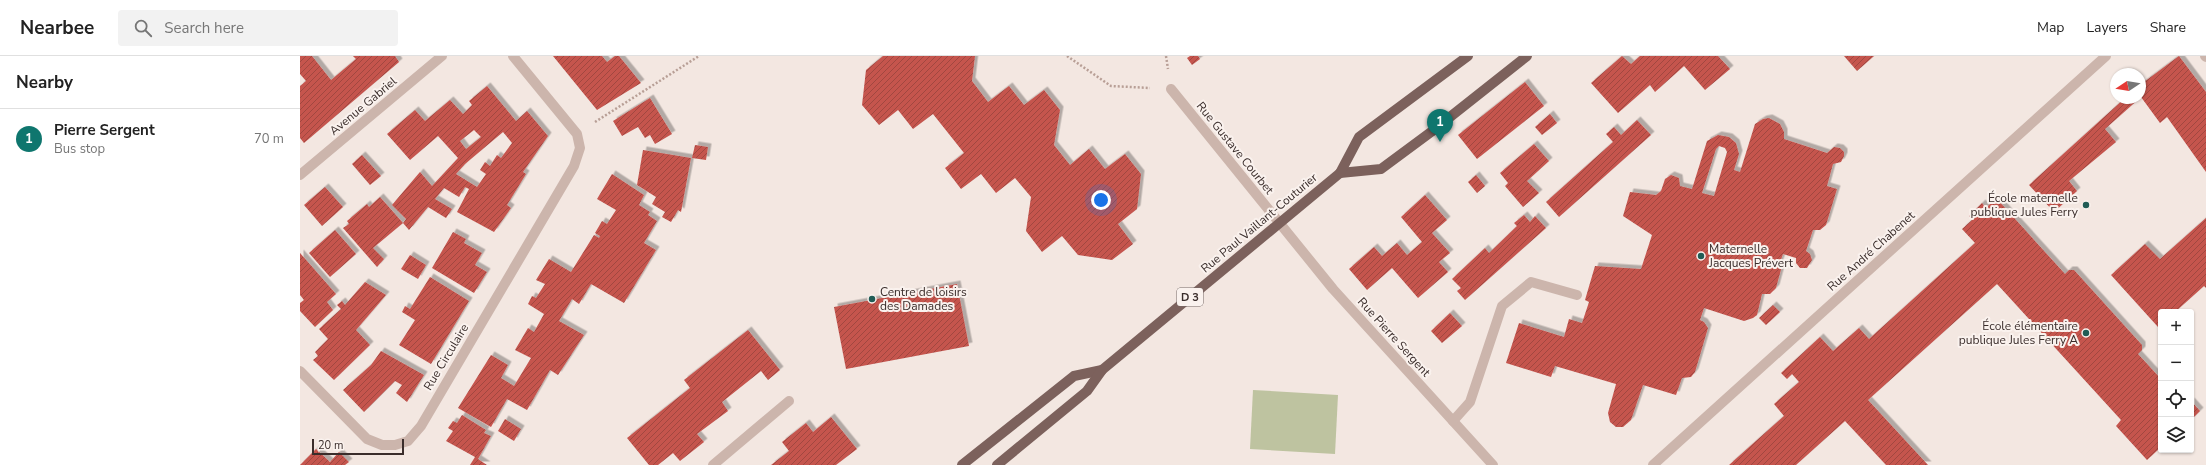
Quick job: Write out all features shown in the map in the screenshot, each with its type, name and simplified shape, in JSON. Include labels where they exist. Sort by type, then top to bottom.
[{"type":"main road","name":"Rue Paul Vaillant-Couturier","points":[[997,465],[1087,392],[1102,370],[1340,173],[1359,137],[1468,56]]},
{"type":"main road","points":[[1340,173],[1381,169],[1431,132],[1527,56]]},
{"type":"main road","name":"Rue Paul Vaillant-Couturier","points":[[962,465],[1074,376],[1102,370]]},
{"type":"street","name":"Avenue Gabriel","points":[[300,175],[442,56]]},
{"type":"street","points":[[513,56],[577,134]]},
{"type":"street","name":"Rue André Chabenet","points":[[1653,465],[2106,56]]},
{"type":"street","name":"Rue Gustave Courbet","points":[[1171,89],[1278,224]]},
{"type":"street","name":"Rue Circulaire","points":[[300,371],[367,439],[382,445],[395,445],[408,441],[421,426],[574,166],[580,148],[577,134]]},
{"type":"street","name":"Rue Pierre Sergent","points":[[1278,224],[1333,289],[1493,465]]},
{"type":"street","points":[[1453,420],[1470,402],[1502,306],[1530,282],[1577,295]]},
{"type":"street","points":[[713,465],[789,401]]},
{"type":"path","points":[[577,134],[699,56]]},
{"type":"path","points":[[1067,56],[1111,86],[1171,89],[1166,56]]},
{"type":"green space","points":[[1253,390],[1338,395],[1335,454],[1250,449]]},
{"type":"building","points":[[300,56],[312,56],[331,80],[356,59],[353,56],[395,56],[399,62],[304,143],[300,138],[300,86],[306,81],[300,74]]},
{"type":"building","points":[[553,56],[602,56],[607,62],[615,56],[619,56],[641,83],[597,110]]},
{"type":"building","points":[[883,56],[975,56],[972,81],[988,102],[1009,86],[1024,105],[1044,90],[1060,110],[1054,145],[1070,165],[1089,149],[1105,169],[1125,154],[1141,174],[1137,209],[1118,224],[1133,244],[1112,260],[1078,255],[1062,236],[1042,252],[1026,231],[1031,197],[1015,178],[996,193],[981,174],[961,189],[945,168],[964,153],[933,114],[913,129],[898,110],[879,125],[862,105],[866,70]]},
{"type":"building","points":[[1190,56],[1198,56],[1200,59],[1192,65],[1187,58]]},
{"type":"building","points":[[1622,56],[1631,64],[1640,56],[1718,56],[1730,69],[1705,90],[1684,66],[1655,92],[1650,85],[1618,113],[1591,83]]},
{"type":"building","points":[[1844,56],[1874,56],[1857,71]]},
{"type":"building","points":[[2179,56],[2206,92],[2206,172],[2167,117],[2160,123],[2146,104],[2146,81]]},
{"type":"building","points":[[1525,82],[1544,106],[1477,159],[1458,135]]},
{"type":"building","points":[[487,86],[516,121],[527,111],[548,136],[523,172],[526,174],[507,205],[511,208],[494,232],[457,212],[469,189],[465,187],[459,197],[444,188],[435,199],[452,209],[446,218],[428,207],[409,230],[403,223],[406,219],[392,205],[420,172],[432,186],[458,158],[438,136],[410,160],[387,134],[415,110],[425,121],[450,100],[463,114],[472,105],[469,101]],"holes":[[[474,130],[481,137],[466,149],[460,141]],[[503,132],[512,143],[501,158],[497,155],[490,166],[485,162],[480,170],[486,174],[477,187],[456,174],[465,164]]]},
{"type":"building","points":[[650,98],[672,134],[655,144],[650,135],[645,138],[638,127],[622,136],[613,121]]},
{"type":"building","points":[[2118,104],[2133,104],[2105,129],[2116,142],[2069,181],[2077,191],[2054,212],[2029,185]]},
{"type":"building","points":[[1550,114],[1557,123],[1542,135],[1535,127]]},
{"type":"building","points":[[1769,118],[1780,124],[1784,132],[1784,139],[1827,153],[1834,147],[1840,148],[1844,152],[1841,162],[1833,164],[1827,186],[1837,189],[1826,225],[1820,230],[1813,230],[1806,251],[1810,254],[1812,260],[1807,268],[1800,268],[1796,263],[1796,258],[1783,254],[1779,265],[1782,266],[1776,288],[1770,294],[1762,294],[1757,315],[1753,318],[1744,321],[1704,308],[1700,320],[1704,322],[1708,328],[1695,372],[1691,377],[1682,378],[1676,395],[1643,385],[1631,420],[1623,427],[1616,427],[1610,422],[1608,413],[1616,384],[1555,366],[1551,377],[1506,363],[1519,323],[1564,337],[1569,319],[1582,323],[1589,302],[1585,300],[1595,266],[1641,269],[1652,235],[1623,216],[1630,192],[1656,195],[1661,191],[1665,179],[1671,175],[1679,178],[1680,186],[1692,189],[1707,141],[1718,135],[1729,137],[1736,143],[1739,154],[1734,170],[1740,172],[1755,124],[1763,119]],"holes":[[[1719,146],[1725,148],[1727,152],[1714,196],[1702,193],[1716,149]]]},
{"type":"building","points":[[1637,120],[1651,135],[1559,217],[1546,202],[1613,142],[1606,134],[1614,127],[1621,135]]},
{"type":"building","points":[[1534,144],[1549,161],[1527,181],[1539,193],[1523,207],[1505,186],[1508,183],[1500,173]]},
{"type":"building","points":[[695,145],[708,147],[706,160],[692,158]]},
{"type":"building","points":[[643,150],[691,158],[681,212],[678,210],[671,222],[662,217],[665,212],[652,204],[656,197],[637,185]]},
{"type":"building","points":[[362,155],[381,176],[370,185],[352,164]]},
{"type":"building","points":[[612,174],[644,195],[639,205],[650,212],[648,215],[657,221],[644,243],[656,250],[624,303],[591,284],[579,304],[572,299],[559,321],[584,335],[558,375],[550,370],[527,410],[507,399],[491,427],[458,408],[491,355],[508,365],[501,378],[514,386],[531,358],[515,350],[528,328],[534,332],[544,314],[528,304],[532,296],[536,298],[545,284],[536,280],[549,259],[571,272],[594,235],[599,238],[600,236],[595,233],[602,221],[607,224],[616,210],[597,199]]},
{"type":"building","points":[[1476,175],[1485,186],[1477,193],[1468,182]]},
{"type":"building","points":[[325,187],[343,207],[322,226],[304,205]]},
{"type":"building","points":[[1425,195],[1447,220],[1432,233],[1450,253],[1439,262],[1448,272],[1418,298],[1392,268],[1367,290],[1349,269],[1374,247],[1382,256],[1397,243],[1407,255],[1422,242],[1401,217]]},
{"type":"building","points":[[380,197],[403,223],[373,248],[384,259],[377,267],[343,228],[349,224],[347,221],[367,204],[369,207]]},
{"type":"building","name":"École élémentaire publique Jules Ferry A","points":[[1996,198],[2065,274],[2069,270],[2074,270],[2142,345],[2142,350],[2138,354],[2158,376],[2158,450],[2147,460],[2116,426],[2121,420],[1997,284],[1868,400],[1928,465],[1886,465],[1845,421],[1796,465],[1729,465],[1784,416],[1774,404],[1799,382],[1792,374],[1787,379],[1781,373],[1820,337],[1833,351],[1859,328],[1869,339],[1975,243],[1962,229],[1972,220],[1969,216],[1982,203],[1986,208]]},
{"type":"building","points":[[1524,215],[1530,222],[1535,216],[1546,228],[1465,300],[1457,291],[1461,288],[1452,279],[1485,248],[1489,253],[1517,226],[1514,223]]},
{"type":"building","points":[[2206,218],[2206,288],[2204,286],[2178,309],[2158,309],[2158,327],[2111,275],[2145,244],[2160,259]]},
{"type":"building","points":[[335,230],[356,254],[330,277],[309,253]]},
{"type":"building","points":[[453,232],[466,239],[464,243],[482,253],[475,265],[487,272],[474,293],[432,268]]},
{"type":"building","points":[[300,253],[336,294],[327,302],[333,310],[315,327],[300,311],[300,303],[304,300],[300,295]]},
{"type":"building","points":[[410,255],[426,265],[418,279],[401,269]]},
{"type":"building","points":[[430,277],[469,301],[431,364],[399,345],[415,320],[402,312],[405,306],[410,309]]},
{"type":"building","points":[[365,282],[386,295],[356,330],[370,345],[334,380],[313,360],[318,356],[315,352],[328,339],[319,329],[341,309],[337,305],[342,301],[345,305]]},
{"type":"building","points":[[957,284],[969,346],[846,369],[834,307]]},
{"type":"building","points":[[1773,305],[1780,312],[1766,325],[1759,318]]},
{"type":"building","points":[[1450,313],[1462,326],[1442,343],[1431,331]]},
{"type":"building","points":[[748,330],[780,370],[768,380],[761,371],[722,402],[728,411],[697,434],[704,442],[680,461],[673,453],[658,465],[649,465],[627,438],[690,388],[684,380]]},
{"type":"building","points":[[381,351],[424,375],[407,402],[396,393],[402,385],[395,381],[364,412],[343,390],[371,365]]},
{"type":"building","points":[[2194,404],[2200,411],[2194,417]]},
{"type":"building","points":[[462,415],[486,430],[484,433],[491,436],[478,459],[487,465],[470,465],[475,457],[446,441],[453,431],[448,428],[453,421],[457,423]]},
{"type":"building","points":[[831,417],[857,449],[836,465],[771,465],[789,451],[782,442],[806,423],[813,432]]},
{"type":"building","points":[[505,419],[521,429],[514,441],[498,431]]},
{"type":"building","points":[[316,449],[330,462],[339,452],[349,462],[345,465],[300,465]]},
{"type":"place","name":"Pierre Sergent","points":[[1440,142]]},
{"type":"place","name":"École maternelle publique Jules Ferry","points":[[2086,205]]},
{"type":"place","name":"Maternelle Jacques Prévert","points":[[1701,256]]},
{"type":"place","name":"Centre de loisirs des Damades","points":[[872,299]]},
{"type":"place","name":"École élémentaire publique Jules Ferry A","points":[[2086,333]]}]
